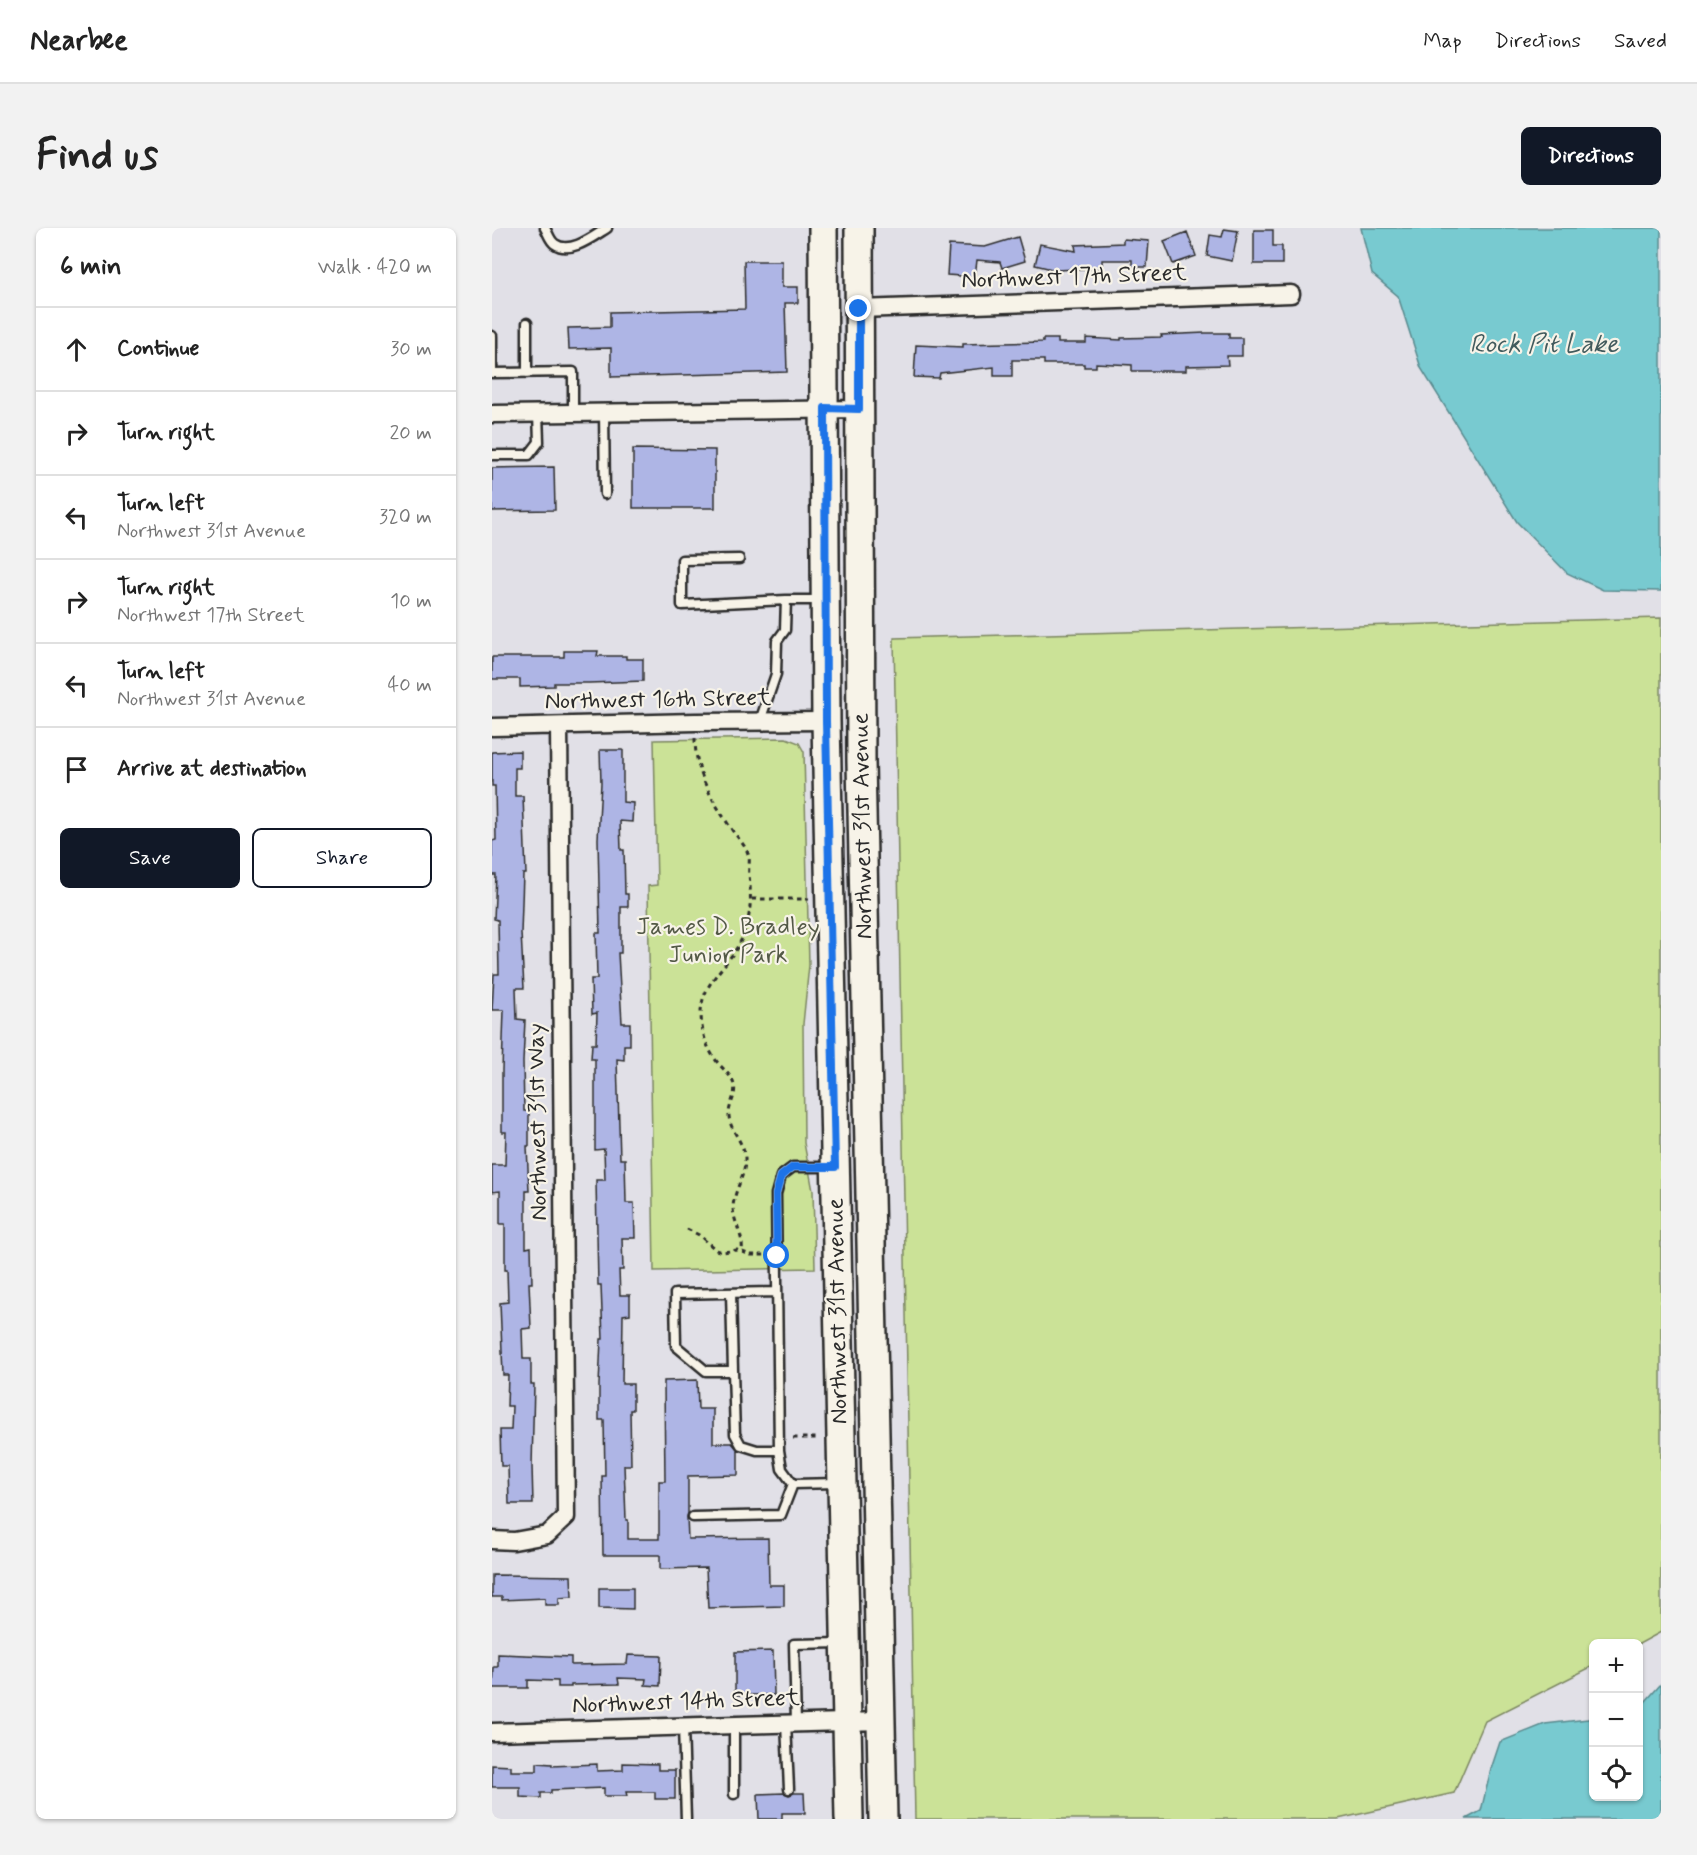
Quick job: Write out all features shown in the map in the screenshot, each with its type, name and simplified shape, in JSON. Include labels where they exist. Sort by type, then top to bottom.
[{"type":"main road","name":"Northwest 31st Avenue","points":[[823,228],[826,721],[849,1819]]},
{"type":"main road","name":"Northwest 31st Avenue","points":[[859,228],[861,762],[883,1819]]},
{"type":"main road","points":[[826,721],[841,728],[853,740],[861,762]]},
{"type":"street","name":"Northwest 17th Street","points":[[859,309],[1291,294]]},
{"type":"street","points":[[492,414],[859,409]]},
{"type":"street","name":"Northwest 16th Street","points":[[492,727],[826,721]]},
{"type":"street","name":"Northwest 31st Way","points":[[492,1540],[514,1541],[547,1535],[566,1517],[558,726]]},
{"type":"street","name":"Northwest 14th Street","points":[[492,1732],[881,1721]]},
{"type":"lane","points":[[545,228],[552,242],[557,246],[569,247],[582,244],[607,228]]},
{"type":"lane","points":[[527,323],[527,373]]},
{"type":"lane","points":[[492,336],[492,374],[573,372],[573,413]]},
{"type":"lane","points":[[604,412],[605,494]]},
{"type":"lane","points":[[492,455],[529,455],[539,442],[538,413]]},
{"type":"lane","points":[[739,559],[682,560],[682,605],[825,600]]},
{"type":"lane","points":[[760,721],[776,674],[777,641],[785,630],[786,600]]},
{"type":"lane","points":[[794,1484],[782,1469],[779,1450],[776,1194],[781,1176],[793,1167],[835,1167]]},
{"type":"lane","points":[[733,1371],[706,1371],[676,1346],[675,1294],[777,1292]]},
{"type":"lane","points":[[731,1293],[735,1434],[741,1445],[758,1450],[779,1450]]},
{"type":"lane","points":[[794,1484],[842,1483]]},
{"type":"lane","points":[[693,1517],[781,1515],[794,1484]]},
{"type":"lane","points":[[789,1789],[794,1644],[846,1643]]},
{"type":"lane","points":[[734,1725],[734,1794]]},
{"type":"lane","points":[[683,1726],[686,1819]]},
{"type":"path","points":[[695,736],[697,761],[702,779],[749,856],[752,899],[750,914],[739,945],[710,983],[701,1009],[701,1024],[710,1052],[730,1076],[734,1085],[735,1094],[729,1113],[730,1122],[744,1149],[745,1160],[733,1207],[734,1218],[742,1240],[742,1251]]},
{"type":"path","points":[[752,899],[811,899]]},
{"type":"path","points":[[687,1229],[699,1235],[716,1250],[769,1255]]},
{"type":"path","points":[[793,1438],[816,1438]]},
{"type":"green space","points":[[1661,618],[1661,1632],[1643,1642],[1643,1639],[1589,1639],[1589,1668],[1485,1721],[1454,1793],[1338,1819],[915,1819],[894,638]]},
{"type":"green space","name":"James D. Bradley Junior Park","points":[[786,738],[799,743],[804,752],[809,965],[803,1024],[804,1143],[813,1191],[815,1268],[654,1271],[648,886],[657,885],[654,740]]},
{"type":"water","name":"Rock Pit Lake","points":[[1361,228],[1661,228],[1661,591],[1603,590],[1567,573],[1517,522],[1421,368],[1398,296],[1372,274]]},
{"type":"water","points":[[1661,1684],[1661,1819],[1466,1819],[1481,1811],[1500,1742],[1545,1724],[1589,1718],[1589,1801],[1643,1801],[1643,1702]]},
{"type":"building","points":[[1224,229],[1238,231],[1232,261],[1207,256],[1210,235],[1222,237]]},
{"type":"building","points":[[1254,230],[1273,230],[1273,246],[1282,246],[1282,264],[1254,264]]},
{"type":"building","points":[[1187,232],[1196,256],[1173,264],[1164,241]]},
{"type":"building","points":[[1018,237],[1025,261],[1002,268],[1000,262],[977,260],[975,277],[947,275],[949,245],[985,247]]},
{"type":"building","points":[[1123,239],[1149,241],[1147,267],[1132,267],[1132,260],[1102,260],[1102,268],[1056,270],[1035,265],[1040,244],[1076,251],[1075,245],[1123,243]]},
{"type":"building","points":[[744,261],[782,261],[782,287],[798,287],[798,303],[785,303],[787,372],[611,377],[611,348],[569,349],[568,328],[610,327],[610,312],[745,309]]},
{"type":"building","points":[[1229,333],[1229,338],[1242,338],[1242,356],[1227,356],[1228,365],[1186,366],[1186,371],[1132,371],[1132,365],[1096,363],[1096,367],[1084,367],[1084,364],[1044,364],[1044,360],[1012,360],[1012,376],[994,376],[994,367],[940,373],[939,378],[914,377],[916,345],[963,347],[963,344],[1043,342],[1043,339],[1058,339],[1058,343],[1086,343],[1086,338],[1121,340],[1121,338]]},
{"type":"building","points":[[633,449],[715,450],[715,508],[633,508]]},
{"type":"building","points":[[554,467],[555,510],[492,511],[492,468]]},
{"type":"building","points":[[564,651],[598,651],[597,656],[626,656],[626,659],[643,659],[643,681],[554,683],[554,686],[520,687],[520,679],[492,679],[492,657],[564,657]]},
{"type":"building","points":[[600,750],[623,750],[623,802],[633,803],[632,822],[620,821],[628,907],[621,907],[621,953],[618,953],[622,1023],[630,1023],[630,1045],[624,1045],[624,1060],[617,1059],[620,1159],[625,1159],[626,1203],[634,1203],[635,1238],[622,1238],[623,1270],[619,1270],[620,1295],[630,1295],[630,1314],[623,1315],[622,1384],[633,1384],[633,1410],[630,1410],[631,1465],[624,1465],[628,1539],[659,1539],[659,1481],[665,1481],[664,1381],[697,1380],[698,1409],[713,1409],[713,1443],[732,1443],[738,1450],[738,1475],[688,1476],[688,1539],[768,1538],[769,1585],[784,1585],[784,1606],[708,1608],[706,1568],[660,1569],[660,1555],[603,1555],[604,1420],[599,1420],[599,1385],[601,1339],[603,1339],[601,1285],[598,1285],[596,1180],[605,1180],[604,1149],[595,1150],[595,1059],[591,1059],[592,1044],[596,1044],[597,1013],[592,1014],[591,979],[597,979],[596,933],[600,933],[598,839]]},
{"type":"building","points":[[520,751],[520,768],[515,768],[515,796],[523,796],[526,874],[523,874],[521,933],[524,988],[516,988],[517,1019],[525,1020],[524,1111],[529,1111],[526,1248],[531,1247],[532,1283],[529,1283],[531,1328],[522,1329],[523,1359],[531,1359],[531,1384],[534,1384],[533,1504],[509,1504],[508,1466],[501,1466],[500,1430],[511,1430],[512,1406],[507,1406],[508,1375],[503,1375],[500,1303],[508,1302],[505,1224],[500,1224],[500,1191],[492,1192],[492,1165],[505,1165],[506,1132],[502,1132],[504,1010],[492,1010],[494,974],[499,974],[498,920],[494,919],[496,875],[492,875],[492,841],[496,840],[492,752]]},
{"type":"building","points":[[492,1575],[571,1576],[572,1597],[559,1598],[559,1605],[545,1605],[545,1598],[502,1600],[502,1597],[492,1597]]},
{"type":"building","points":[[599,1588],[633,1588],[633,1609],[599,1608]]},
{"type":"building","points":[[773,1651],[774,1695],[735,1695],[735,1652]]},
{"type":"building","points":[[498,1654],[571,1657],[571,1665],[627,1664],[628,1655],[661,1656],[660,1686],[645,1685],[646,1679],[618,1678],[619,1684],[558,1687],[558,1681],[528,1680],[528,1688],[493,1688],[494,1667],[498,1667]]},
{"type":"building","points":[[537,1763],[552,1764],[552,1766],[597,1764],[597,1771],[623,1770],[623,1763],[658,1764],[658,1770],[675,1770],[675,1799],[655,1799],[655,1792],[626,1792],[627,1796],[604,1796],[604,1788],[551,1790],[551,1793],[541,1793],[541,1798],[520,1797],[520,1787],[492,1787],[492,1765],[511,1766],[511,1771],[537,1771]]},
{"type":"building","points":[[784,1793],[789,1795],[804,1793],[805,1813],[782,1813],[782,1819],[759,1819],[758,1794]]},
{"type":"route","points":[[777,1256],[776,1194],[781,1176],[793,1167],[835,1167],[826,721],[825,408],[859,409],[859,309]]}]
